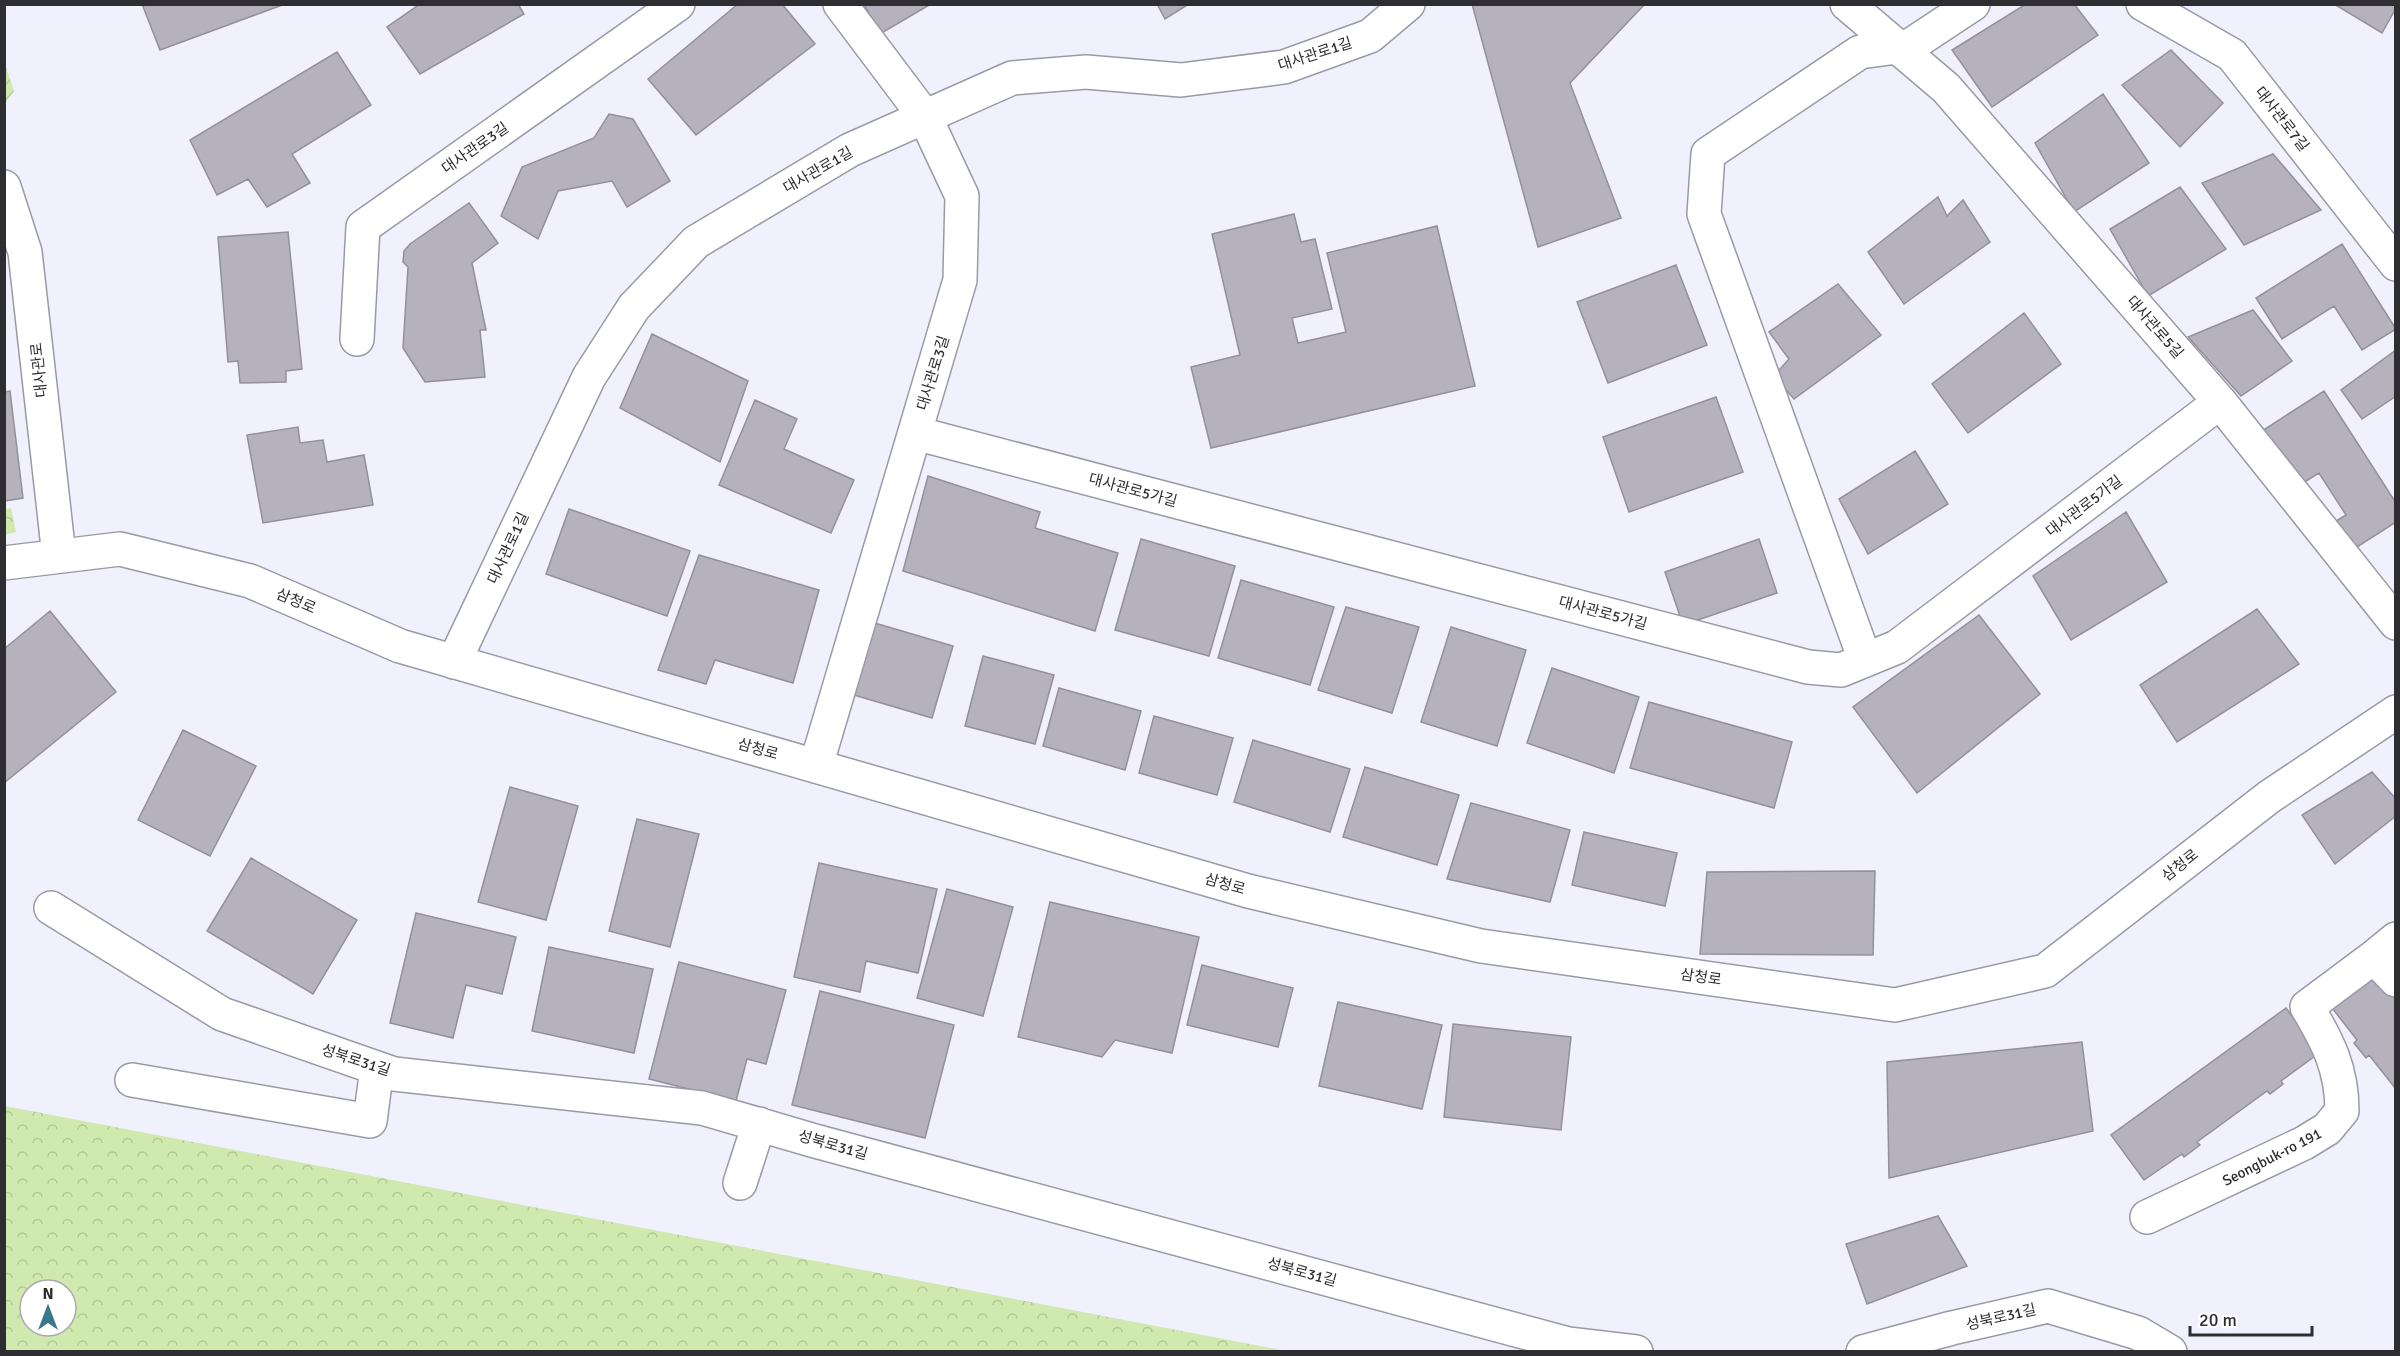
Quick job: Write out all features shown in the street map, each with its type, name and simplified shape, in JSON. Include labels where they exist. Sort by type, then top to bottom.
[{"type":"street","name":"대사관로3길","points":[[357,339],[363,227],[678,4]]},
{"type":"street","name":"대사관로3길","points":[[816,766],[960,280],[962,196],[925,117],[840,4]]},
{"type":"street","name":"대사관로1길","points":[[454,662],[589,377],[634,307],[696,242],[850,150],[1012,78],[1086,72],[1181,80],[1284,67],[1370,36],[1408,4]]},
{"type":"street","name":"대사관로5길","points":[[1847,4],[1946,88],[2220,402],[2396,623]]},
{"type":"street","points":[[1864,660],[1704,214],[1708,154],[1860,52],[1900,49],[1973,4]]},
{"type":"street","name":"대사관로7길","points":[[2143,4],[2232,55],[2396,264]]},
{"type":"street","name":"대사관로","points":[[4,187],[26,252],[59,556]]},
{"type":"street","name":"대사관로5가길","points":[[915,433],[1808,667],[1841,670],[1897,647],[2220,402]]},
{"type":"street","name":"삼청로","points":[[4,562],[120,549],[250,581],[400,646],[1248,891],[1481,946],[1895,1005],[2045,971],[2269,797],[2396,712]]},
{"type":"street","name":"성북로31길","points":[[51,908],[222,1014],[394,1074],[702,1108],[1568,1344],[1636,1352]]},
{"type":"street","name":"Seongbuk-ro 191","points":[[2147,1217],[2304,1143],[2328,1129],[2342,1111],[2342,1092],[2331,1047],[2307,1007],[2388,958]]},
{"type":"street","points":[[132,1080],[370,1121],[377,1068]]},
{"type":"street","points":[[740,1183],[759,1124]]},
{"type":"street","name":"성북로31길","points":[[1863,1352],[1952,1328],[2048,1306],[2138,1333],[2170,1352]]},
{"type":"green space","points":[[4,61],[14,91],[6,102],[4,102]]},
{"type":"green space","points":[[11,508],[16,532],[5,535],[5,509]]},
{"type":"green space","points":[[5,1106],[1287,1351],[5,1351]]},
{"type":"building","points":[[142,4],[285,4],[160,50]]},
{"type":"building","points":[[420,4],[518,4],[524,14],[420,74],[387,27]]},
{"type":"building","points":[[738,4],[782,4],[815,44],[696,135],[648,79]]},
{"type":"building","points":[[864,4],[931,4],[880,34]]},
{"type":"building","points":[[1157,4],[1189,4],[1165,19]]},
{"type":"building","points":[[1472,4],[1645,4],[1570,83],[1621,218],[1538,247]]},
{"type":"building","points":[[2026,4],[2074,4],[2098,35],[1992,107],[1952,50]]},
{"type":"building","points":[[2334,4],[2396,4],[2396,8],[2382,33]]},
{"type":"building","points":[[2171,50],[2223,103],[2180,147],[2122,85]]},
{"type":"building","points":[[337,52],[371,105],[292,154],[310,183],[267,207],[248,179],[217,195],[190,140]]},
{"type":"building","points":[[2103,94],[2149,163],[2074,212],[2035,143]]},
{"type":"building","points":[[609,114],[633,119],[670,181],[627,207],[612,181],[558,191],[538,239],[501,216],[522,167],[594,138]]},
{"type":"building","points":[[2273,154],[2321,210],[2244,245],[2202,183]]},
{"type":"building","points":[[2180,187],[2226,249],[2148,296],[2110,229]]},
{"type":"building","points":[[1938,197],[1947,216],[1963,200],[1990,242],[1904,304],[1868,252]]},
{"type":"building","points":[[469,203],[498,243],[472,263],[486,330],[480,330],[485,377],[425,382],[403,348],[408,267],[403,262],[404,251],[410,244]]},
{"type":"building","points":[[1294,214],[1301,242],[1315,239],[1332,309],[1292,318],[1298,343],[1346,332],[1327,253],[1437,226],[1475,386],[1211,448],[1191,367],[1240,355],[1212,234]]},
{"type":"building","points":[[288,232],[302,369],[286,371],[286,382],[240,383],[238,361],[228,362],[218,237]]},
{"type":"building","points":[[2342,244],[2396,329],[2362,350],[2334,306],[2282,339],[2256,298]]},
{"type":"building","points":[[1676,265],[1707,345],[1608,383],[1577,302]]},
{"type":"building","points":[[1838,284],[1881,335],[1794,399],[1774,376],[1789,359],[1769,332]]},
{"type":"building","points":[[2253,310],[2292,361],[2241,396],[2188,337]]},
{"type":"building","points":[[2024,313],[2061,364],[1968,433],[1932,384]]},
{"type":"building","points":[[652,334],[748,381],[720,462],[620,408]]},
{"type":"building","points":[[2396,350],[2396,396],[2362,419],[2341,390]]},
{"type":"building","points":[[10,391],[23,498],[4,501],[4,392]]},
{"type":"building","points":[[2324,391],[2396,503],[2396,522],[2346,554],[2328,526],[2346,515],[2319,473],[2298,486],[2262,431]]},
{"type":"building","points":[[1716,397],[1743,472],[1629,512],[1603,437]]},
{"type":"building","points":[[755,400],[797,419],[784,449],[854,480],[831,533],[719,485]]},
{"type":"building","points":[[298,427],[300,443],[323,440],[327,462],[364,455],[373,505],[263,523],[247,435]]},
{"type":"building","points":[[1915,451],[1948,504],[1868,554],[1839,499]]},
{"type":"building","points":[[928,476],[1040,512],[1035,528],[1118,553],[1095,631],[903,571]]},
{"type":"building","points":[[569,509],[690,551],[667,616],[546,574]]},
{"type":"building","points":[[2126,512],[2167,582],[2071,640],[2033,576]]},
{"type":"building","points":[[1141,539],[1235,566],[1209,656],[1115,630]]},
{"type":"building","points":[[1759,539],[1777,593],[1683,625],[1665,572]]},
{"type":"building","points":[[699,555],[819,590],[793,683],[715,660],[706,684],[658,670]]},
{"type":"building","points":[[1241,580],[1334,607],[1310,685],[1218,658]]},
{"type":"building","points":[[1346,607],[1419,627],[1392,713],[1318,690]]},
{"type":"building","points":[[2257,609],[2299,664],[2177,742],[2140,685]]},
{"type":"building","points":[[50,611],[116,692],[4,783],[4,649]]},
{"type":"building","points":[[1979,615],[2040,694],[1917,793],[1853,707]]},
{"type":"building","points":[[868,621],[953,646],[932,718],[847,693]]},
{"type":"building","points":[[1451,627],[1526,650],[1497,746],[1421,722]]},
{"type":"building","points":[[983,656],[1054,675],[1035,744],[965,726]]},
{"type":"building","points":[[1552,668],[1639,697],[1614,773],[1527,743]]},
{"type":"building","points":[[1059,688],[1141,711],[1125,770],[1043,746]]},
{"type":"building","points":[[1649,702],[1792,742],[1774,808],[1630,768]]},
{"type":"building","points":[[1154,716],[1233,738],[1217,795],[1139,773]]},
{"type":"building","points":[[183,730],[256,766],[210,856],[138,820]]},
{"type":"building","points":[[1253,740],[1350,769],[1330,832],[1234,802]]},
{"type":"building","points":[[1365,767],[1459,795],[1437,865],[1343,837]]},
{"type":"building","points":[[2372,772],[2396,799],[2396,816],[2335,864],[2302,815]]},
{"type":"building","points":[[510,787],[578,806],[546,920],[478,902]]},
{"type":"building","points":[[1471,803],[1570,830],[1550,902],[1447,879]]},
{"type":"building","points":[[637,819],[699,834],[670,947],[609,931]]},
{"type":"building","points":[[1584,832],[1677,853],[1665,906],[1572,885]]},
{"type":"building","points":[[251,858],[357,920],[313,994],[207,931]]},
{"type":"building","points":[[819,863],[937,889],[918,973],[866,961],[860,992],[794,977]]},
{"type":"building","points":[[1875,871],[1873,955],[1700,954],[1707,872]]},
{"type":"building","points":[[947,889],[1013,907],[983,1016],[917,998]]},
{"type":"building","points":[[1050,902],[1199,937],[1172,1053],[1115,1040],[1102,1057],[1018,1037]]},
{"type":"building","points":[[416,913],[516,937],[502,994],[466,985],[453,1038],[390,1023]]},
{"type":"building","points":[[549,947],[653,969],[634,1053],[532,1031]]},
{"type":"building","points":[[679,962],[786,990],[766,1064],[747,1059],[736,1101],[649,1079]]},
{"type":"building","points":[[1202,965],[1293,988],[1278,1047],[1187,1025]]},
{"type":"building","points":[[2372,969],[2396,999],[2396,1089],[2369,1055],[2366,1058],[2354,1043],[2357,1040],[2329,1004]]},
{"type":"building","points":[[820,991],[954,1025],[925,1138],[792,1105]]},
{"type":"building","points":[[1338,1002],[1442,1025],[1422,1109],[1319,1086]]},
{"type":"building","points":[[2286,1008],[2319,1053],[2281,1081],[2283,1084],[2270,1094],[2267,1091],[2197,1142],[2200,1145],[2184,1157],[2182,1154],[2144,1180],[2111,1135]]},
{"type":"building","points":[[1453,1024],[1571,1037],[1561,1130],[1444,1117]]},
{"type":"building","points":[[2082,1042],[2093,1131],[1889,1178],[1887,1062]]},
{"type":"building","points":[[1938,1216],[1967,1266],[1867,1304],[1846,1244]]}]
